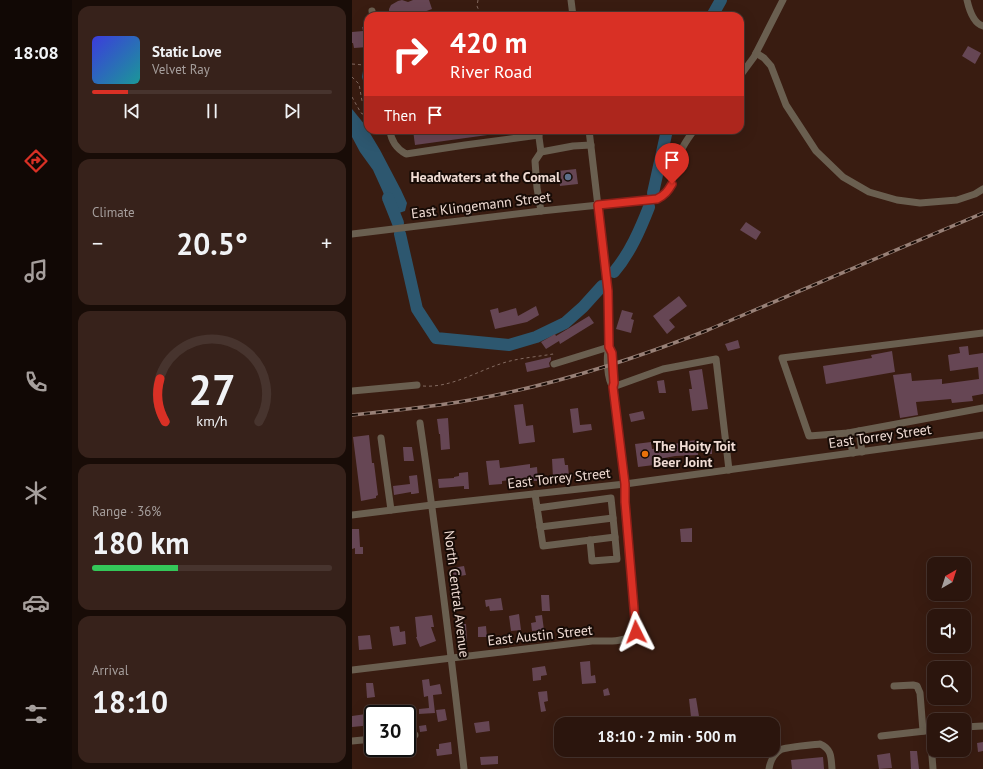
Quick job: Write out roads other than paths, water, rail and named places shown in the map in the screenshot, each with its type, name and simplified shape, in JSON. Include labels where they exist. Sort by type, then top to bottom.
[{"type":"street","points":[[571,0],[572,12]]},
{"type":"street","points":[[744,70],[756,53],[783,0]]},
{"type":"street","points":[[967,0],[974,19],[979,25],[983,26]]},
{"type":"street","points":[[756,53],[764,58],[771,66],[786,105],[816,151],[843,177],[869,192],[898,200],[920,202],[957,200],[975,194],[983,189]]},
{"type":"street","points":[[391,134],[396,146],[406,154],[532,134]]},
{"type":"street","points":[[538,134],[541,152],[535,161],[537,188],[541,211]]},
{"type":"street","points":[[590,134],[608,291],[608,366],[610,383],[613,387],[625,484]]},
{"type":"street","name":"East Klingemann Street","points":[[352,234],[541,211],[657,199],[664,196],[672,184],[683,148],[692,134]]},
{"type":"street","points":[[541,152],[573,146],[591,145]]},
{"type":"street","points":[[983,333],[782,358],[809,436],[848,433],[983,408]]},
{"type":"street","points":[[554,364],[609,347]]},
{"type":"street","points":[[613,387],[663,369],[716,359],[729,470]]},
{"type":"street","points":[[352,391],[417,385]]},
{"type":"street","name":"North Central Avenue","points":[[420,423],[452,658],[464,769]]},
{"type":"street","points":[[859,431],[862,452]]},
{"type":"street","points":[[848,433],[853,453]]},
{"type":"street","name":"East Torrey Street","points":[[352,515],[625,484],[983,435]]},
{"type":"street","points":[[381,438],[391,510]]},
{"type":"street","name":"East Austin Street","points":[[352,670],[592,641],[623,640],[634,635],[637,630],[625,502],[625,484]]},
{"type":"street","points":[[535,494],[543,546],[615,537]]},
{"type":"street","points":[[537,508],[611,498],[617,559],[592,561],[590,540]]},
{"type":"street","points":[[540,527],[613,518]]},
{"type":"street","points":[[894,686],[917,686],[927,722]]},
{"type":"street","points":[[971,727],[983,726]]},
{"type":"street","points":[[881,736],[927,730]]},
{"type":"street","points":[[352,741],[364,740]]},
{"type":"street","points":[[769,769],[773,758],[780,750],[820,744],[827,748],[830,752],[832,769]]},
{"type":"street","points":[[932,757],[934,769]]},
{"type":"water","points":[[364,71],[364,84],[362,77]]},
{"type":"water","points":[[352,109],[364,124],[364,134],[370,134],[401,190],[407,203],[405,211],[399,213],[390,212],[373,170],[360,152],[352,137]]},
{"type":"waterway","points":[[714,12],[721,0]]},
{"type":"waterway","points":[[653,193],[666,134]]},
{"type":"waterway","points":[[388,198],[398,223]]},
{"type":"waterway","points":[[614,272],[620,265],[634,241],[649,207]]},
{"type":"waterway","points":[[400,234],[417,309],[436,338],[509,345],[536,337],[565,323],[583,307],[602,286]]},
{"type":"railway","points":[[352,415],[428,406],[508,393],[542,385],[610,365],[708,330],[983,213]]},
{"type":"place","name":"Headwaters at the Comal","points":[[568,177]]},
{"type":"place","name":"The Hoity Toit Beer Joint","points":[[645,454]]}]
